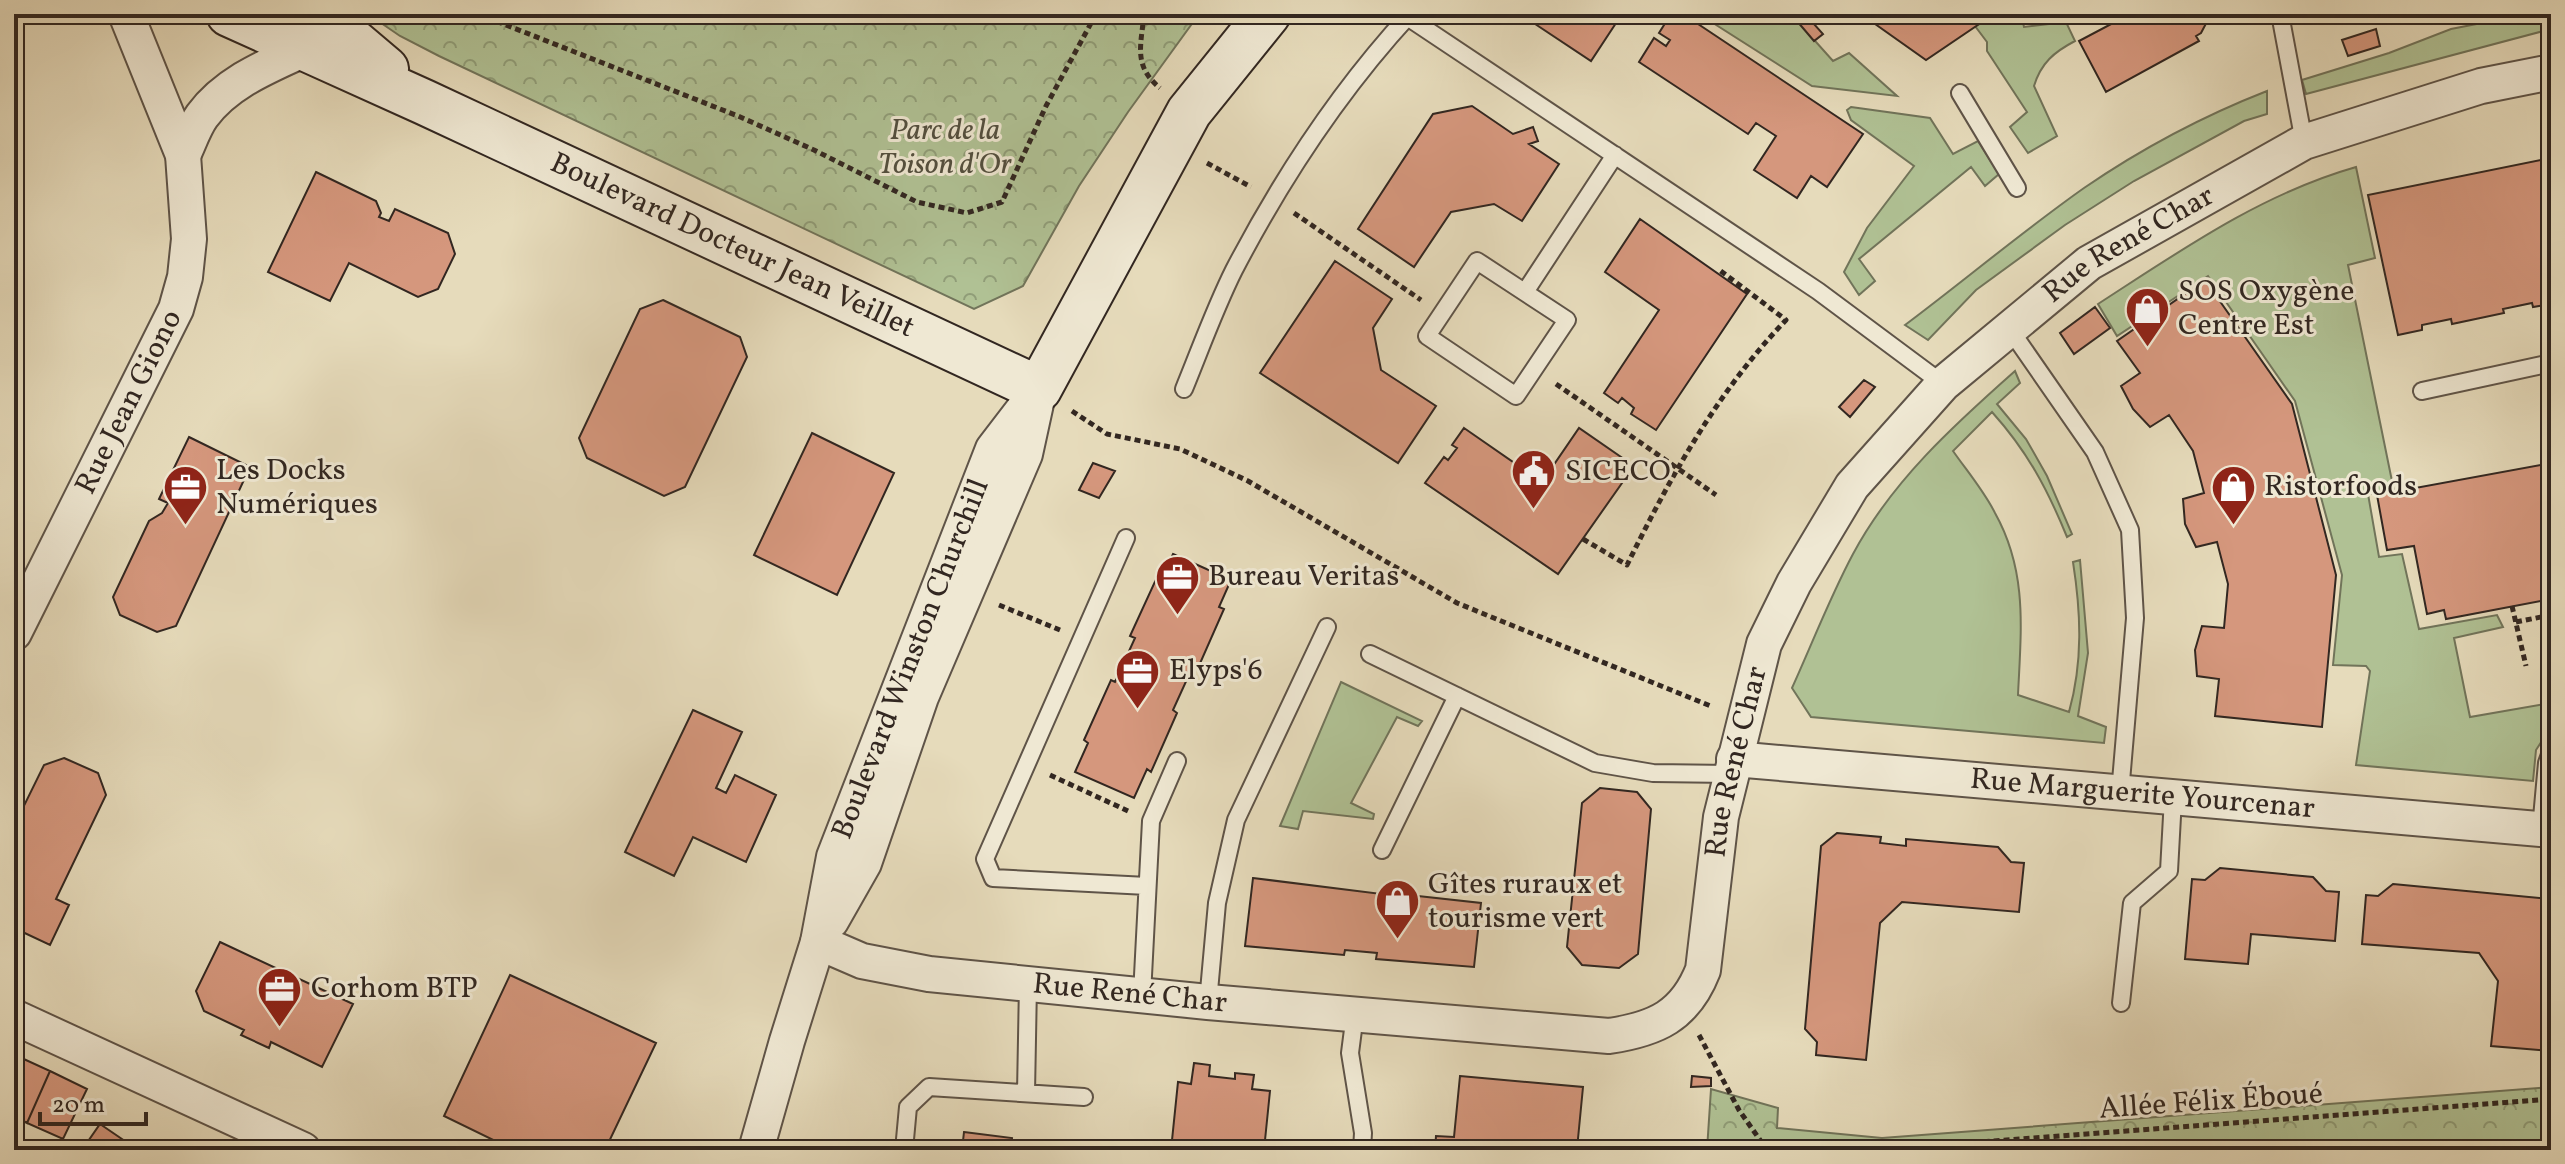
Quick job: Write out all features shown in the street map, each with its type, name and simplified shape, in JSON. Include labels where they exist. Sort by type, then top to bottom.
[{"type":"street","name":"Rue Jean Giono","points":[[14,633],[176,309],[185,277],[189,239],[183,155],[126,14]]},
{"type":"street","name":"Boulevard Docteur Jean Veillet","points":[[229,14],[313,31],[424,102]]},
{"type":"street","name":"Boulevard Docteur Jean Veillet","points":[[274,14],[354,71],[1039,389]]},
{"type":"street","name":"Boulevard Winston Churchill","points":[[756,1150],[818,942],[834,857],[993,449],[1039,389],[1180,128],[1268,14]]},
{"type":"street","name":"Rue Jean Giono","points":[[183,155],[201,117],[224,92],[262,69],[313,31]]},
{"type":"street","name":"Boulevard Docteur Jean Veillet","points":[[313,31],[354,71]]},
{"type":"street","name":"Rue René Char","points":[[818,942],[874,964],[929,974],[1208,1002],[1609,1036],[1647,1028],[1679,1010],[1695,992],[1703,970],[1721,817],[1764,644],[1794,583],[1852,486],[1943,384],[2089,263],[2304,142],[2481,86],[2551,72]]},
{"type":"street","name":"Boulevard Winston Churchill","points":[[818,942],[864,863],[921,697],[1025,454],[1039,389]]},
{"type":"street","name":"Rue Marguerite Yourcenar","points":[[1733,767],[2120,793],[2546,830]]},
{"type":"street","points":[[14,1017],[301,1150]]},
{"type":"lane","points":[[2280,14],[2304,142]]},
{"type":"lane","points":[[1184,389],[1233,273],[1296,160],[1372,55],[1407,15],[1818,291],[1943,384]]},
{"type":"lane","points":[[1960,93],[2017,188]]},
{"type":"lane","points":[[1525,292],[1615,155]]},
{"type":"lane","points":[[1477,261],[1525,292],[1567,320],[1516,396],[1427,336],[1477,261]]},
{"type":"lane","points":[[2009,328],[2095,452],[2130,530],[2135,618],[2120,793]]},
{"type":"lane","points":[[2422,391],[2550,366]]},
{"type":"lane","points":[[1126,538],[985,859],[993,878],[1147,886]]},
{"type":"lane","points":[[1208,1002],[1217,903],[1236,820],[1327,627]]},
{"type":"lane","points":[[1370,654],[1595,763],[1653,773],[1733,767]]},
{"type":"lane","points":[[1382,850],[1457,696]]},
{"type":"lane","points":[[2546,830],[2547,763],[2551,752]]},
{"type":"lane","points":[[1142,995],[1151,821],[1177,761]]},
{"type":"lane","points":[[2121,1003],[2132,903],[2169,871],[2173,798]]},
{"type":"lane","points":[[1026,1093],[1028,984]]},
{"type":"lane","points":[[1355,1014],[1350,1053],[1363,1133],[1362,1150]]},
{"type":"lane","points":[[904,1150],[908,1107],[929,1087],[1084,1097]]},
{"type":"path","points":[[478,14],[738,116],[917,202],[967,213],[1002,202],[1046,106],[1096,14]]},
{"type":"path","points":[[1144,14],[1140,61],[1180,128],[1274,200],[1442,314]]},
{"type":"path","points":[[1583,539],[1627,565],[1677,469],[1716,404],[1786,320],[1718,269]]},
{"type":"path","points":[[1535,369],[1716,495]]},
{"type":"path","points":[[1039,389],[1107,434],[1180,449],[1248,481],[1457,603],[1684,697],[1744,718]]},
{"type":"path","points":[[965,590],[1081,640]]},
{"type":"path","points":[[2512,606],[2526,666]]},
{"type":"path","points":[[2516,622],[2551,615]]},
{"type":"path","points":[[1026,764],[1151,821]]},
{"type":"path","points":[[1679,1010],[1696,1030],[1739,1110],[1767,1150]]},
{"type":"path","name":"Allée Félix Éboué","points":[[1874,1150],[2551,1099]]},
{"type":"path","points":[[2381,1150],[2551,1141]]},
{"type":"green space","name":"Parc de la Toison d'Or","points":[[368,14],[1199,14],[1079,186],[1023,286],[974,309],[439,56],[400,36]]},
{"type":"green space","points":[[1699,14],[1791,14],[1833,61],[1849,53],[1897,96],[1812,86]]},
{"type":"green space","points":[[1994,14],[2021,14],[2024,27],[2066,22],[2075,41],[2049,59],[2037,78],[2034,86],[2057,136],[2028,153],[2010,127],[2027,112],[1987,51],[1987,42],[1975,26]]},
{"type":"green space","points":[[2528,14],[2551,14],[2551,29],[2306,94],[2302,80],[2389,53],[2451,29]]},
{"type":"green space","points":[[2267,91],[2267,114],[2244,121],[2134,181],[2065,225],[1976,290],[1928,340],[1905,325],[2084,188],[2196,122]]},
{"type":"green space","points":[[1851,107],[1930,118],[1953,154],[1978,141],[1999,174],[1985,186],[1971,167],[1859,259],[1875,281],[1859,295],[1844,272],[1867,228],[1914,166],[1851,120],[1847,110]]},
{"type":"green space","points":[[2356,167],[2375,258],[2348,265],[2394,491],[2368,494],[2379,557],[2402,554],[2419,629],[2497,615],[2503,627],[2454,638],[2470,717],[2551,703],[2551,727],[2536,750],[2533,781],[2356,765],[2370,671],[2366,666],[2333,665],[2342,575],[2295,401],[2208,276],[2117,336],[2098,304],[2254,208],[2321,178]]},
{"type":"green space","points":[[2015,371],[2020,383],[1997,404],[2026,439],[2047,476],[2072,534],[2067,537],[2035,471],[1992,412],[1953,451],[1991,505],[2013,557],[2020,602],[2018,695],[2069,712],[2077,675],[2079,637],[2073,562],[2080,560],[2088,653],[2078,716],[2106,727],[2104,743],[1811,717],[1792,688],[1853,554],[1905,478],[1969,412]]},
{"type":"green space","points":[[1341,682],[1422,721],[1418,726],[1397,717],[1351,803],[1374,814],[1373,819],[1303,811],[1298,829],[1280,826]]},
{"type":"green space","points":[[2551,1087],[2551,1150],[1707,1150],[1711,1089],[1778,1108],[1777,1128],[1882,1138]]},
{"type":"building","points":[[1520,14],[1620,14],[1620,17],[1591,61]]},
{"type":"building","points":[[1671,14],[1683,14],[1863,134],[1827,187],[1811,176],[1797,198],[1754,170],[1776,136],[1756,123],[1748,134],[1639,62],[1654,38],[1666,46],[1670,40],[1659,33]]},
{"type":"building","points":[[1791,14],[1805,14],[1823,34],[1814,41]]},
{"type":"building","points":[[1861,14],[1994,14],[1926,60]]},
{"type":"building","points":[[2130,14],[2210,16],[2196,36],[2199,41],[2106,92],[2079,41]]},
{"type":"building","points":[[2376,29],[2380,46],[2348,56],[2342,40]]},
{"type":"building","points":[[1472,106],[1513,134],[1533,127],[1538,141],[1529,144],[1559,164],[1522,221],[1494,204],[1451,212],[1414,267],[1358,229],[1433,114]]},
{"type":"building","points":[[2551,158],[2551,304],[2533,307],[2532,303],[2503,309],[2504,313],[2452,324],[2451,319],[2422,325],[2422,330],[2398,335],[2368,195]]},
{"type":"building","points":[[316,172],[376,201],[381,213],[379,217],[389,221],[395,209],[448,233],[455,254],[438,289],[418,297],[349,263],[330,301],[268,272]]},
{"type":"building","points":[[1640,219],[1747,294],[1656,430],[1631,414],[1634,408],[1622,398],[1618,403],[1604,393],[1659,310],[1605,272]]},
{"type":"building","points":[[1335,261],[1392,299],[1373,328],[1381,370],[1436,406],[1398,463],[1260,373]]},
{"type":"building","points":[[2205,280],[2292,404],[2336,575],[2322,727],[2215,716],[2219,679],[2197,676],[2195,650],[2202,626],[2224,628],[2228,584],[2217,542],[2196,547],[2185,524],[2183,499],[2204,493],[2193,451],[2169,415],[2150,427],[2133,409],[2121,386],[2140,373],[2117,341]]},
{"type":"building","points":[[663,300],[740,337],[747,357],[685,487],[664,496],[587,458],[579,438],[640,309]]},
{"type":"building","points":[[2095,307],[2110,328],[2074,354],[2060,333]]},
{"type":"building","points":[[1864,380],[1875,387],[1850,417],[1839,407]]},
{"type":"building","name":"SICECO","points":[[1464,428],[1542,482],[1579,428],[1634,466],[1558,574],[1425,483],[1444,457],[1448,460],[1457,448],[1452,445]]},
{"type":"building","points":[[812,433],[894,473],[837,595],[754,555]]},
{"type":"building","points":[[189,437],[250,467],[176,626],[157,632],[120,615],[113,597],[149,521],[162,513],[168,503],[159,499]]},
{"type":"building","points":[[1093,463],[1115,471],[1099,498],[1079,490]]},
{"type":"building","points":[[2551,463],[2551,599],[2446,619],[2444,610],[2427,614],[2414,546],[2387,550],[2377,495]]},
{"type":"building","points":[[1173,554],[1231,580],[1219,607],[1224,609],[1198,668],[1193,666],[1173,710],[1177,713],[1151,772],[1147,769],[1134,798],[1075,772],[1088,743],[1084,740],[1111,680],[1115,682],[1135,638],[1130,636],[1158,575],[1162,577]]},
{"type":"building","points":[[693,710],[742,732],[716,788],[726,793],[735,775],[776,795],[746,862],[693,837],[674,876],[625,852]]},
{"type":"building","points":[[64,758],[98,773],[106,795],[56,899],[69,905],[50,945],[14,928],[14,816],[18,818],[44,765]]},
{"type":"building","points":[[1600,788],[1637,792],[1651,809],[1638,954],[1619,968],[1582,965],[1567,947],[1582,803]]},
{"type":"building","points":[[1837,833],[1881,837],[1880,843],[1906,846],[1906,839],[1998,847],[2011,862],[2024,863],[2019,912],[1902,902],[1880,923],[1866,1060],[1816,1055],[1817,1042],[1805,1029],[1821,846]]},
{"type":"building","points":[[2220,868],[2313,877],[2326,891],[2339,892],[2335,941],[2251,934],[2248,964],[2185,959],[2192,879],[2205,880]]},
{"type":"building","points":[[1253,878],[1481,903],[1474,967],[1376,959],[1377,953],[1345,950],[1344,955],[1245,946]]},
{"type":"building","points":[[2393,884],[2551,899],[2551,1051],[2491,1046],[2498,981],[2479,953],[2362,944],[2366,895],[2378,896]]},
{"type":"building","points":[[220,942],[353,1004],[322,1067],[271,1042],[269,1048],[241,1035],[244,1030],[204,1011],[196,991]]},
{"type":"building","points":[[510,975],[656,1043],[605,1150],[514,1150],[444,1116]]},
{"type":"building","points":[[15,1055],[50,1071],[27,1123],[14,1116]]},
{"type":"building","points":[[1194,1063],[1210,1065],[1209,1076],[1235,1079],[1235,1073],[1254,1075],[1252,1089],[1270,1091],[1264,1150],[1171,1150],[1178,1082],[1191,1084]]},
{"type":"building","points":[[50,1071],[87,1089],[63,1139],[27,1123]]},
{"type":"building","points":[[1460,1076],[1583,1087],[1577,1149],[1512,1143],[1511,1150],[1435,1150],[1436,1136],[1454,1137]]},
{"type":"building","points":[[1692,1076],[1711,1078],[1711,1086],[1691,1087]]},
{"type":"building","points":[[100,1124],[138,1150],[82,1150]]},
{"type":"building","points":[[964,1132],[1012,1138],[1011,1150],[962,1150]]},
{"type":"building","points":[[1032,1140],[1079,1145],[1079,1150],[1031,1150]]},
{"type":"place","name":"SOS Oxygène Centre Est","points":[[2147,348]]},
{"type":"place","name":"SICECO","points":[[1534,511]]},
{"type":"place","name":"Ristorfoods","points":[[2233,526]]},
{"type":"place","name":"Les Docks Numériques","points":[[185,527]]},
{"type":"place","name":"Bureau Veritas","points":[[1177,616]]},
{"type":"place","name":"Elyps'6","points":[[1138,710]]},
{"type":"place","name":"Gîtes ruraux et tourisme vert","points":[[1397,941]]},
{"type":"place","name":"Corhom BTP","points":[[280,1028]]}]
